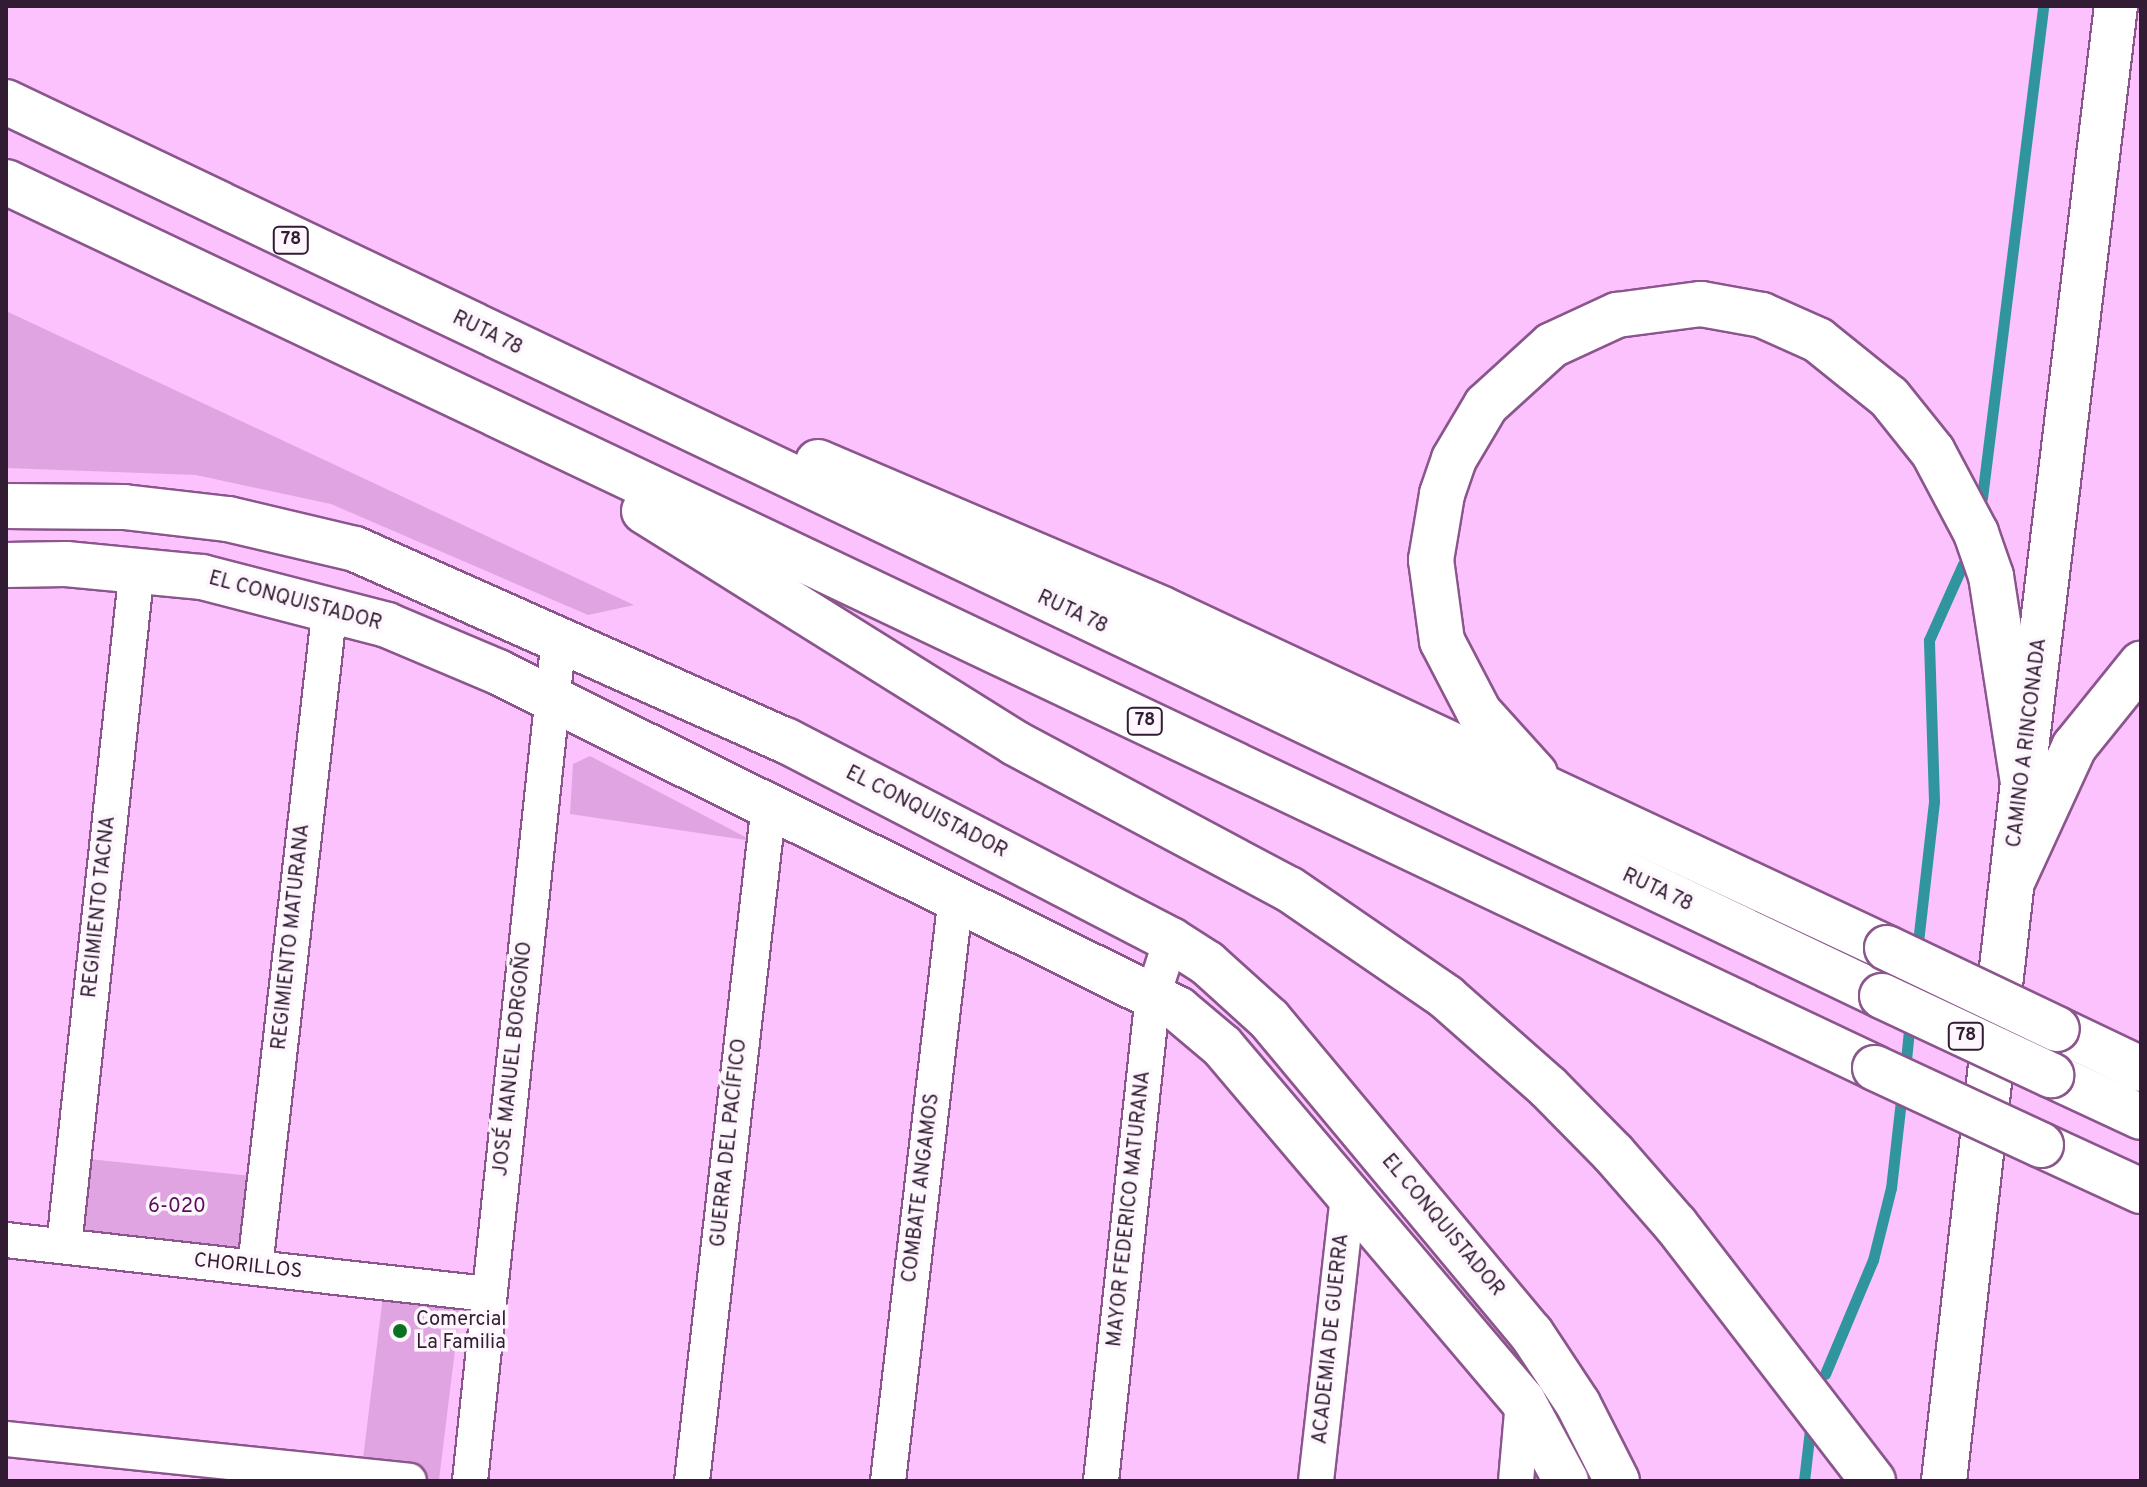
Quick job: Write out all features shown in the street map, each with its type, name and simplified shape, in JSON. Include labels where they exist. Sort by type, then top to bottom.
[{"type":"main road","name":"RUTA 78","points":[[6,102],[576,377],[2141,1117]]},
{"type":"main road","name":"78","points":[[6,182],[1875,1068],[2141,1191]]},
{"type":"main road","points":[[1568,800],[1502,742],[1458,681],[1435,614],[1434,527],[1454,459],[1471,427],[1523,367],[1583,328],[1673,305],[1747,311],[1818,340],[1877,386],[1926,442],[1957,491],[1991,576],[2023,782]]},
{"type":"main road","points":[[415,375],[720,556],[1015,743],[1289,889],[1446,997],[1538,1078],[1614,1154],[1676,1225],[1873,1481]]},
{"type":"main road","points":[[576,377],[746,433],[906,498],[1162,609],[2141,1069]]},
{"type":"main road","name":"EL CONQUISTADOR","points":[[6,506],[124,507],[291,532],[368,554],[785,740],[1171,940],[1207,963],[1269,1019],[1531,1333],[1578,1404],[1617,1481]]},
{"type":"main road","name":"EL CONQUISTADOR","points":[[6,565],[137,568],[266,590],[330,607],[444,647],[1153,995],[1222,1046],[1523,1401],[1566,1481]]},
{"type":"main road","points":[[2012,882],[2074,747],[2141,664]]},
{"type":"main road","name":"CAMINO A RINCONADA","points":[[1944,1481],[2023,782]]},
{"type":"street","name":"CAMINO A RINCONADA","points":[[2023,782],[2116,6]]},
{"type":"street","name":"REGIMIENTO TACNA","points":[[64,1246],[137,568]]},
{"type":"street","name":"REGIMIENTO MATURANA","points":[[255,1267],[330,607]]},
{"type":"street","name":"JOSÉ MANUEL BORGOÑO","points":[[470,1481],[559,637]]},
{"type":"street","name":"GUERRA DEL PACÍFICO","points":[[692,1481],[769,804]]},
{"type":"street","name":"COMBATE ANGAMOS","points":[[888,1481],[956,896]]},
{"type":"street","name":"MAYOR FEDERICO MATURANA","points":[[1101,1481],[1153,995],[1171,940]]},
{"type":"street","name":"ACADEMIA DE GUERRA","points":[[1316,1481],[1348,1197]]},
{"type":"street","name":"CHORILLOS","points":[[6,1240],[489,1294]]},
{"type":"street","points":[[1516,1481],[1523,1401]]},
{"type":"street","points":[[6,1439],[409,1481]]},
{"type":"green space","points":[[6,311],[634,605],[588,615],[331,504],[196,475],[6,468]]},
{"type":"green space","points":[[590,756],[753,841],[570,814],[573,764]]},
{"type":"green space","name":"6-020","points":[[89,1159],[249,1176],[241,1250],[81,1234]]},
{"type":"green space","points":[[383,1296],[460,1306],[439,1481],[360,1481]]},
{"type":"waterway","points":[[1982,498],[2043,6]]},
{"type":"waterway","points":[[1917,951],[1934,801],[1929,640],[1963,564]]},
{"type":"waterway","points":[[1905,1070],[1910,1020]]},
{"type":"waterway","points":[[1825,1374],[1873,1260],[1891,1188],[1902,1091]]},
{"type":"waterway","points":[[1804,1481],[1810,1429]]},
{"type":"place","name":"Comercial La Familia","points":[[400,1331]]}]
